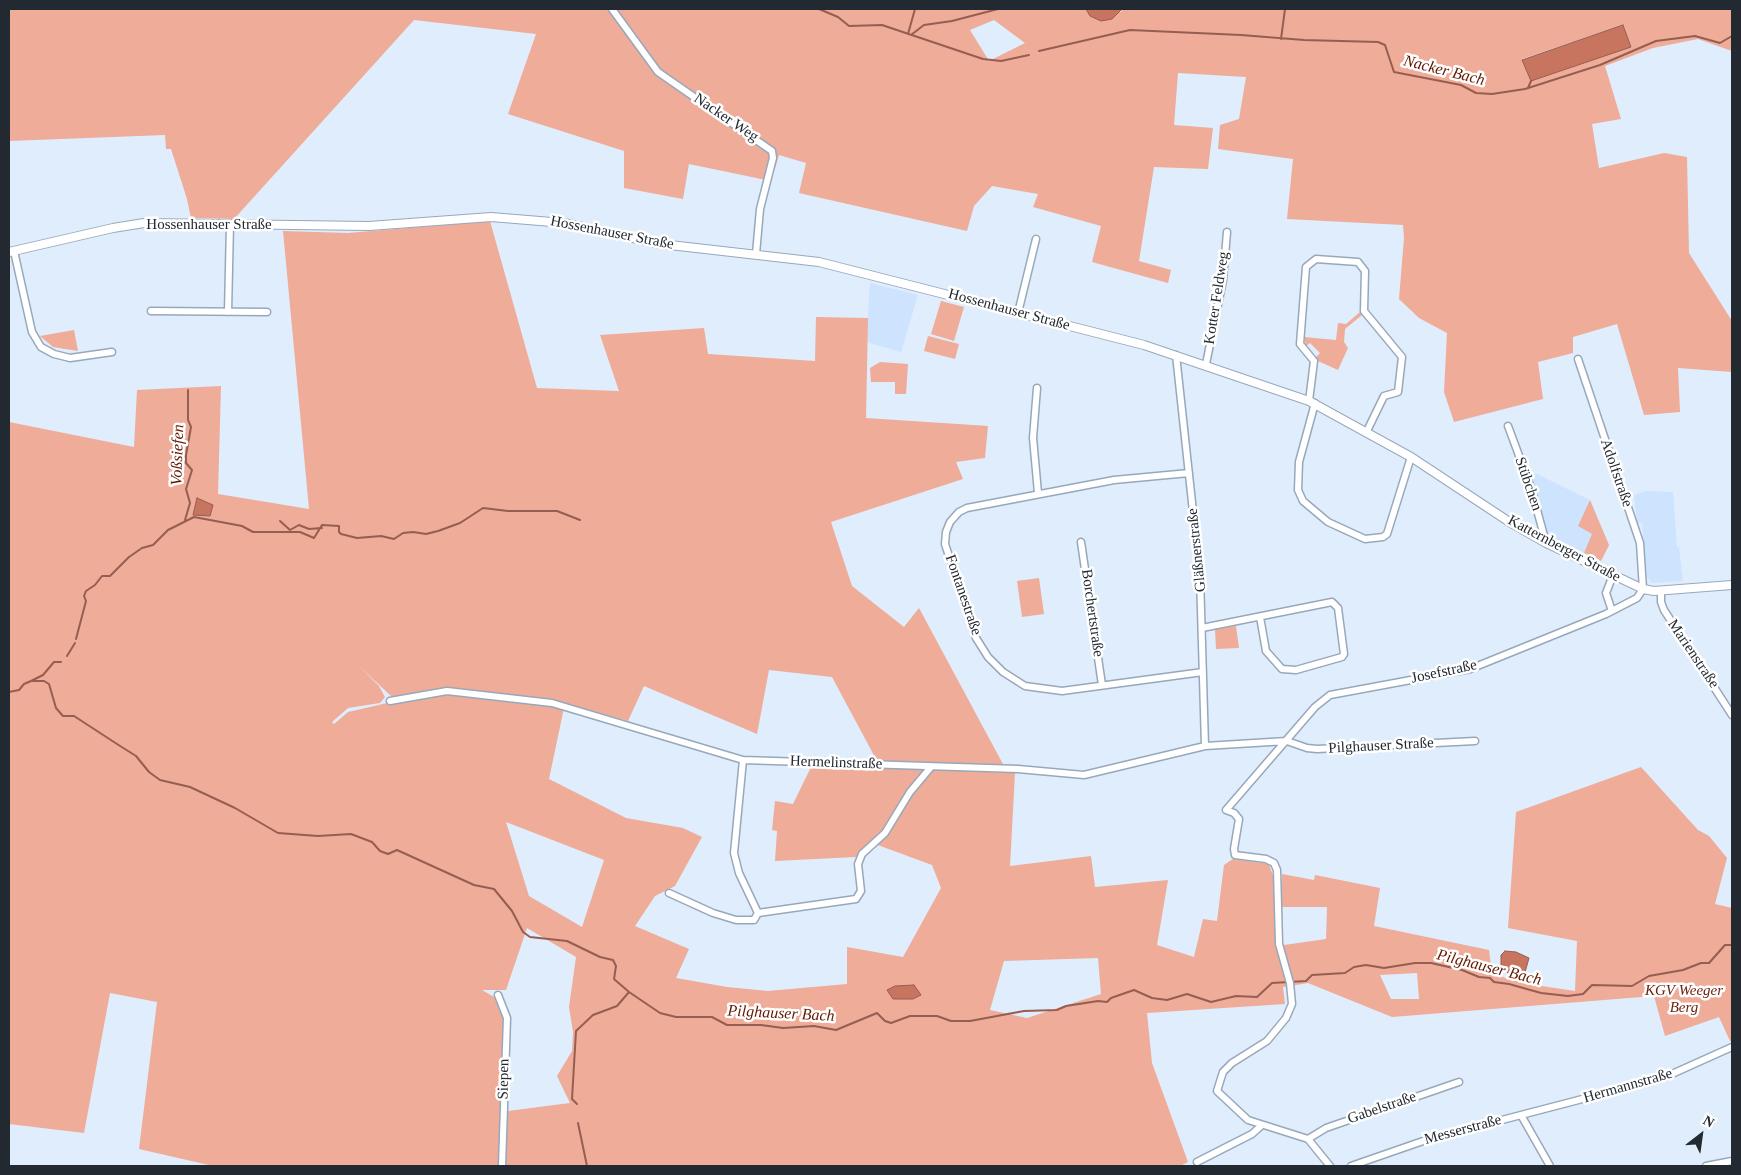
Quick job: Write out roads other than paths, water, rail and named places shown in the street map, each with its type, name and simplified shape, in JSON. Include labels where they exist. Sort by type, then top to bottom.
[{"type":"street","name":"Nacker Weg","points":[[612,9],[658,72],[772,151],[773,158],[760,210],[756,254]]},
{"type":"street","name":"Hossenhauser Straße","points":[[11,252],[129,225],[369,226],[470,217],[506,217],[581,226],[661,244],[756,254],[848,268],[1176,355]]},
{"type":"street","points":[[228,312],[230,224]]},
{"type":"street","name":"Kotter Feldweg","points":[[1206,364],[1223,280],[1227,232]]},
{"type":"street","points":[[1018,313],[1036,239]]},
{"type":"street","points":[[11,252],[32,332],[42,347],[54,354],[70,358],[112,352]]},
{"type":"street","points":[[1367,431],[1384,396],[1398,392],[1402,357],[1364,311],[1365,271],[1358,262],[1316,259],[1306,266],[1300,344],[1314,361],[1312,402],[1299,462],[1298,490],[1304,501],[1328,522],[1365,539],[1376,539],[1387,534],[1411,457]]},
{"type":"street","points":[[151,311],[267,312]]},
{"type":"street","name":"Katternberger Straße","points":[[1176,355],[1312,402],[1411,457],[1511,522],[1546,542],[1642,589],[1661,591],[1732,585]]},
{"type":"street","name":"Gläßnerstraße","points":[[1176,355],[1200,572],[1205,746]]},
{"type":"street","name":"Adolfstraße","points":[[1578,359],[1640,544],[1642,589]]},
{"type":"street","points":[[1037,388],[1033,438],[1038,493]]},
{"type":"street","name":"Stübchen","points":[[1508,426],[1531,488],[1546,542]]},
{"type":"street","name":"Fontanestraße","points":[[1189,473],[1114,480],[967,508],[959,512],[950,522],[945,544],[976,638],[988,657],[1003,672],[1025,686],[1062,691],[1203,672]]},
{"type":"street","name":"Borchertstraße","points":[[1081,542],[1102,685]]},
{"type":"street","points":[[1612,611],[1606,593],[1614,576]]},
{"type":"street","name":"Josefstraße","points":[[1262,1125],[1248,1120],[1224,1099],[1217,1090],[1218,1082],[1223,1072],[1232,1063],[1267,1041],[1286,1018],[1291,1008],[1290,982],[1279,944],[1276,866],[1266,859],[1235,855],[1234,849],[1239,819],[1226,810],[1315,707],[1330,695],[1470,669],[1634,601],[1642,589]]},
{"type":"street","name":"Marienstraße","points":[[1661,591],[1661,602],[1664,610],[1732,714]]},
{"type":"street","points":[[1202,628],[1329,602],[1335,603],[1338,608],[1344,654],[1342,657],[1296,670],[1282,669],[1266,651],[1260,617]]},
{"type":"street","name":"Hermelinstraße","points":[[390,701],[447,691],[552,703],[743,760],[1018,769],[1091,775],[1205,746],[1287,741]]},
{"type":"street","name":"Pilghauser Straße","points":[[1287,741],[1307,748],[1318,749],[1476,741]]},
{"type":"street","points":[[743,760],[734,853],[739,873],[758,913]]},
{"type":"street","points":[[758,913],[856,899],[861,891],[858,864],[862,854],[885,833],[910,792],[931,767]]},
{"type":"street","points":[[669,893],[713,913],[736,920],[754,920],[758,913]]},
{"type":"street","name":"Siepen","points":[[498,995],[507,1018],[502,1166]]},
{"type":"street","name":"Hermannstraße","points":[[1520,1115],[1663,1078],[1732,1047]]},
{"type":"street","name":"Gabelstraße","points":[[1308,1139],[1326,1128],[1459,1082]]},
{"type":"street","name":"Messerstraße","points":[[1351,1166],[1444,1135],[1520,1115],[1550,1166]]},
{"type":"street","points":[[1197,1162],[1252,1134],[1262,1125],[1308,1139],[1330,1166]]},
{"type":"street","points":[[1706,1166],[1732,1161]]},
{"type":"waterway","name":"Nacker Bach","points":[[819,9],[838,17],[849,26],[882,25],[983,59],[1001,61],[1029,55]]},
{"type":"waterway","points":[[908,34],[915,9]]},
{"type":"waterway","points":[[911,35],[924,25],[952,21],[998,9]]},
{"type":"waterway","points":[[1281,39],[1285,9]]},
{"type":"waterway","name":"Nacker Bach","points":[[1039,51],[1130,30],[1304,40],[1378,42],[1385,45],[1394,72],[1461,85],[1476,93],[1492,94],[1525,89],[1600,65],[1656,41],[1695,36],[1720,43],[1732,36]]},
{"type":"waterway","name":"Nacker Bach","points":[[1528,88],[1531,81]]},
{"type":"waterway","name":"Voßsiefen","points":[[185,520],[190,503],[186,489],[192,470],[186,463],[191,427],[188,420],[188,390]]},
{"type":"waterway","points":[[76,639],[86,601],[84,596],[86,591],[95,585],[102,576],[110,576],[129,557],[142,548],[153,545],[168,530],[194,517],[242,526],[253,532],[300,532],[314,538],[322,525],[339,526],[341,534],[357,538],[381,536],[394,539],[403,533],[426,534],[438,531],[460,523],[483,508],[508,511],[557,511],[580,520]]},
{"type":"waterway","points":[[280,521],[290,530],[299,525],[309,529],[322,528]]},
{"type":"waterway","points":[[67,656],[75,643]]},
{"type":"waterway","points":[[31,681],[43,675],[54,662],[61,662]]},
{"type":"waterway","name":"Pilghauser Bach","points":[[9,692],[19,690],[24,684],[31,681],[44,681],[49,684],[56,708],[63,716],[74,716],[136,756],[149,772],[160,780],[190,787],[235,808],[278,833],[318,836],[351,834],[372,842],[380,851],[388,854],[397,850],[474,885],[494,889],[512,911],[523,932],[530,937],[567,941],[600,957],[613,960],[616,966],[614,979],[629,992],[660,1013],[676,1017],[712,1017],[727,1025],[761,1025],[783,1028],[814,1026],[836,1030],[877,1013],[885,1021],[891,1023],[910,1016],[937,1016],[951,1021],[970,1021],[1024,1011],[1057,1010],[1066,1006],[1098,1001],[1107,1002],[1111,998],[1134,990],[1152,998],[1167,1000],[1187,994],[1211,1002],[1236,996],[1257,997],[1272,983],[1306,981],[1312,975],[1345,973],[1354,967],[1366,965],[1384,968],[1415,963],[1431,963],[1462,970],[1479,977],[1490,978],[1494,982],[1541,993],[1568,996],[1583,994],[1592,985],[1632,986],[1649,976],[1683,970],[1701,963],[1709,963],[1725,945],[1732,945]]},
{"type":"waterway","points":[[577,1104],[572,1099],[576,1031],[593,1015],[617,1006],[629,992]]},
{"type":"waterway","points":[[578,1123],[587,1166]]},
{"type":"park label","name":"KGV Weeger Berg","points":[[1684,1000]]}]
